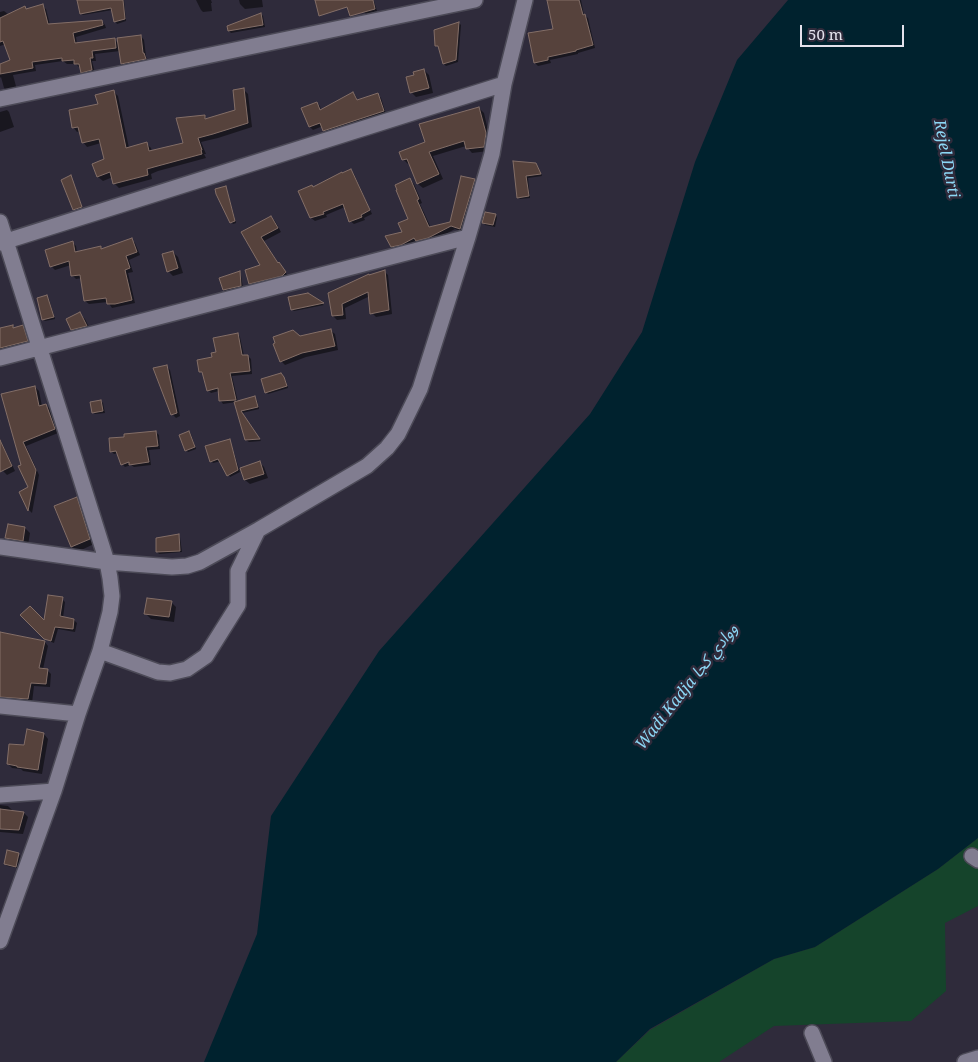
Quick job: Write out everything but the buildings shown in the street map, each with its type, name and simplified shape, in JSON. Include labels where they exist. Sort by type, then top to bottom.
[{"type":"street","points":[[0,99],[475,0]]},
{"type":"street","points":[[0,547],[107,562],[172,567],[187,566],[200,562],[258,530],[367,466],[387,448],[398,434],[420,389],[468,237],[492,154],[504,84],[525,0]]},
{"type":"street","points":[[3,242],[504,84]]},
{"type":"street","points":[[0,222],[3,242],[40,348],[107,562],[112,596],[100,651],[54,791],[5,910],[0,941]]},
{"type":"street","points":[[0,358],[468,237]]},
{"type":"street","points":[[100,651],[158,672],[170,673],[187,669],[206,656],[238,605],[238,571],[258,530]]},
{"type":"street","points":[[0,706],[78,714]]},
{"type":"street","points":[[0,795],[54,791]]},
{"type":"street","points":[[812,1033],[824,1062]]},
{"type":"street","points":[[966,1062],[978,1058]]},
{"type":"green space","points":[[978,838],[978,906],[945,923],[946,991],[911,1021],[774,1026],[719,1062],[616,1062],[650,1030],[774,959],[815,947],[938,869]]},
{"type":"water","points":[[788,0],[978,0],[978,838],[938,869],[815,947],[774,959],[650,1029],[616,1062],[204,1062],[257,934],[271,816],[379,651],[590,414],[642,332],[695,162],[737,60]]},
{"type":"water label","name":"Rejel Durti","points":[[946,159]]},
{"type":"water label","name":"Wadi Kadja ووادي كجا","points":[[687,687]]}]
